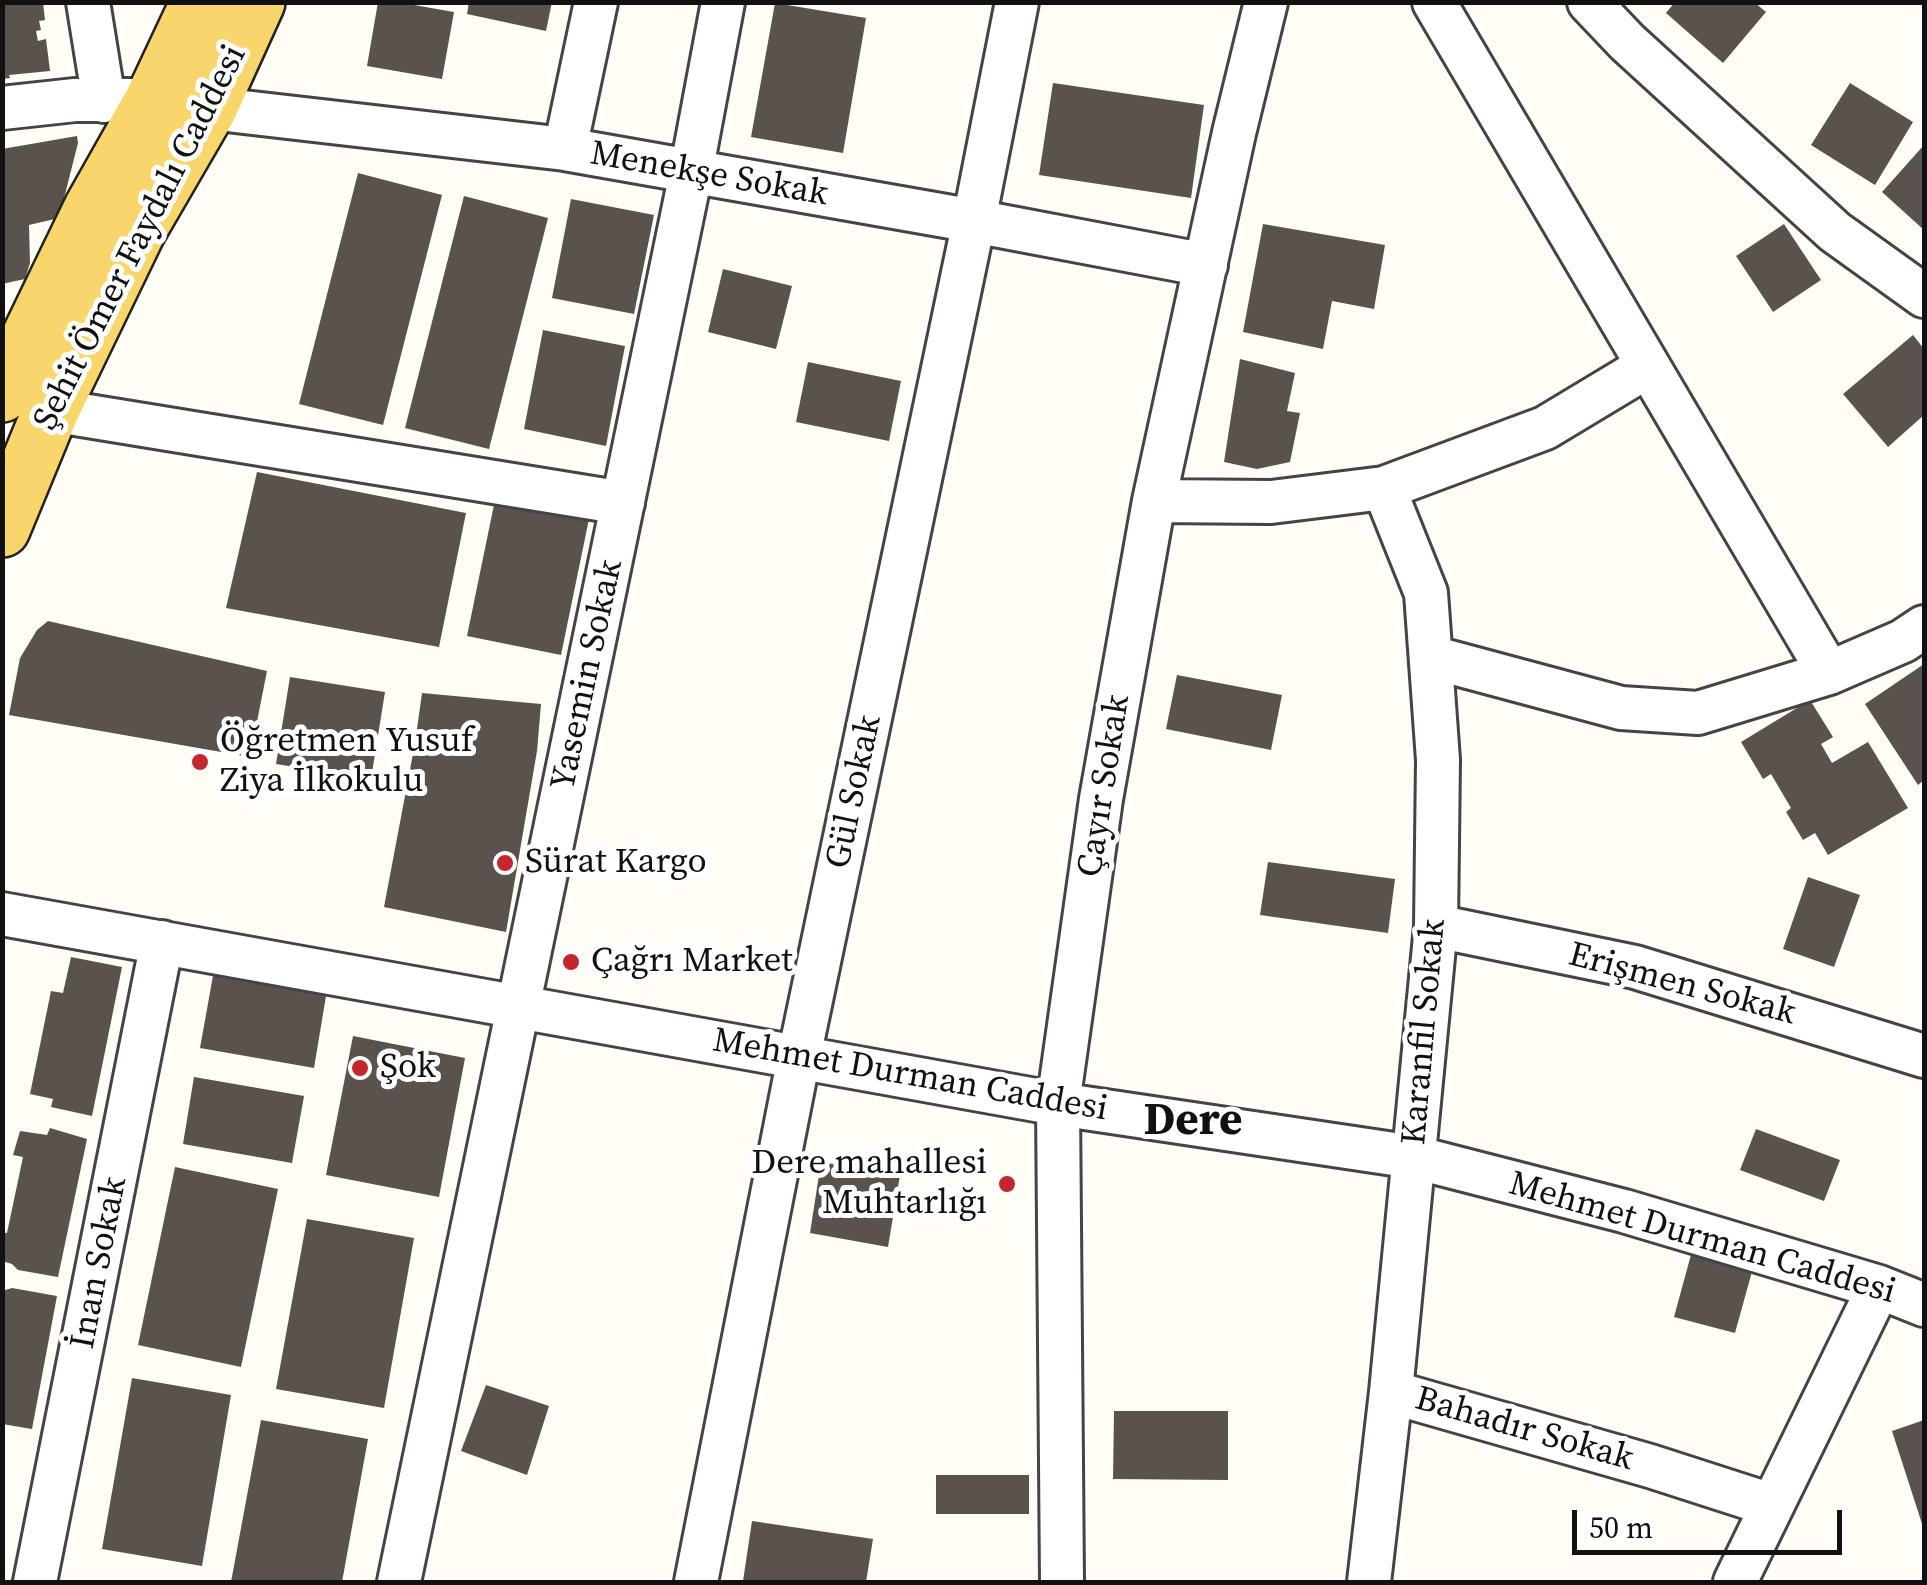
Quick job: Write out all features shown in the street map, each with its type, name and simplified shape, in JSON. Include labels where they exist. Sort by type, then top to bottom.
[{"type":"main road","name":"Şehit Ömer Faydalı Caddesi","points":[[2,529],[27,402],[128,100],[200,2]]},
{"type":"main road","name":"Şehit Ömer Faydalı Caddesi","points":[[27,402],[137,232],[209,108],[257,2]]},
{"type":"street","points":[[2,108],[74,100],[128,100],[88,2]]},
{"type":"street","points":[[565,149],[596,2]]},
{"type":"street","name":"Yasemin Sokak","points":[[399,1582],[691,173],[723,2]]},
{"type":"street","name":"Gül Sokak","points":[[696,1582],[799,1058],[974,222],[1016,2]]},
{"type":"street","name":"Çayır Sokak","points":[[1062,1582],[1058,1104],[1102,798],[1154,501],[1266,2]]},
{"type":"street","points":[[1434,2],[1829,674]]},
{"type":"street","points":[[1589,2],[1627,42],[1834,232],[1924,296]]},
{"type":"street","name":"Menekşe Sokak","points":[[209,108],[565,149],[1206,266]]},
{"type":"street","points":[[1154,501],[1271,502],[1384,488],[1545,428],[1648,366]]},
{"type":"street","points":[[27,402],[623,504]]},
{"type":"street","name":"Karanfil Sokak","points":[[1369,1582],[1436,926],[1438,760],[1426,592],[1384,488]]},
{"type":"street","points":[[1431,658],[1622,708],[1698,713],[1829,674],[1903,641],[1924,627]]},
{"type":"street","name":"Mehmet Durman Caddesi","points":[[2,914],[1058,1104],[1414,1157],[1624,1211],[1924,1305]]},
{"type":"street","name":"Erişmen Sokak","points":[[1436,926],[1635,966],[1924,1056]]},
{"type":"street","name":"İnan Sokak","points":[[34,1582],[162,942]]},
{"type":"street","points":[[1735,1582],[1879,1288]]},
{"type":"street","name":"Bahadır Sokak","points":[[1391,1392],[1771,1504]]},
{"type":"building","points":[[2,2],[43,2],[45,20],[39,21],[41,30],[36,31],[38,41],[46,39],[50,71],[2,79]]},
{"type":"building","points":[[378,2],[454,12],[442,79],[367,66]]},
{"type":"building","points":[[469,2],[552,2],[546,31],[467,14]]},
{"type":"building","points":[[1675,2],[1754,2],[1766,12],[1723,63],[1666,13]]},
{"type":"building","points":[[775,3],[866,18],[843,153],[751,137]]},
{"type":"building","points":[[1053,83],[1204,105],[1191,198],[1039,175]]},
{"type":"building","points":[[1850,83],[1913,122],[1875,185],[1811,145]]},
{"type":"building","points":[[77,136],[59,218],[29,225],[30,263],[25,279],[2,284],[2,149]]},
{"type":"building","points":[[1924,145],[1924,230],[1882,192]]},
{"type":"building","points":[[358,173],[442,195],[383,425],[299,404]]},
{"type":"building","points":[[464,196],[548,218],[489,449],[405,428]]},
{"type":"building","points":[[571,199],[654,215],[634,314],[552,298]]},
{"type":"building","points":[[1263,224],[1385,245],[1374,309],[1332,301],[1323,349],[1243,332]]},
{"type":"building","points":[[1784,224],[1821,280],[1773,312],[1736,256]]},
{"type":"building","points":[[723,269],[792,286],[776,349],[708,332]]},
{"type":"building","points":[[543,330],[625,346],[606,446],[524,429]]},
{"type":"building","points":[[1913,335],[1924,349],[1924,415],[1888,447],[1843,394]]},
{"type":"building","points":[[1240,359],[1295,373],[1287,411],[1300,413],[1290,462],[1257,469],[1224,462]]},
{"type":"building","points":[[808,362],[901,381],[889,441],[796,422]]},
{"type":"building","points":[[257,472],[466,513],[439,647],[226,608]]},
{"type":"building","points":[[496,495],[590,514],[561,655],[467,636]]},
{"type":"building","points":[[48,621],[267,671],[250,757],[9,715],[20,658],[37,630]]},
{"type":"building","points":[[1924,664],[1924,780],[1918,785],[1865,704]]},
{"type":"building","points":[[1177,675],[1282,695],[1271,750],[1166,729]]},
{"type":"building","points":[[290,677],[385,692],[371,779],[276,764]]},
{"type":"building","points":[[422,693],[541,704],[537,751],[506,932],[384,907]]},
{"type":"building","points":[[1810,700],[1833,737],[1821,744],[1832,763],[1868,742],[1908,808],[1828,855],[1815,833],[1803,840],[1786,812],[1791,808],[1771,774],[1763,779],[1741,742]]},
{"type":"building","points":[[1268,862],[1395,879],[1388,933],[1260,915]]},
{"type":"building","points":[[1808,877],[1860,895],[1834,967],[1783,949]]},
{"type":"building","points":[[71,957],[122,967],[92,1116],[51,1107],[53,1099],[30,1094],[51,991],[63,993]]},
{"type":"building","points":[[214,970],[327,990],[314,1068],[200,1048]]},
{"type":"building","points":[[353,1036],[465,1058],[439,1197],[326,1175]]},
{"type":"building","points":[[194,1077],[304,1096],[292,1163],[183,1144]]},
{"type":"building","points":[[50,1128],[87,1139],[58,1277],[18,1270],[2,1261],[2,1232],[7,1233],[23,1157],[13,1155],[20,1131],[47,1135]]},
{"type":"building","points":[[1756,1129],[1840,1160],[1824,1201],[1740,1170]]},
{"type":"building","points":[[821,1162],[900,1175],[888,1247],[810,1233]]},
{"type":"building","points":[[175,1167],[278,1189],[241,1367],[138,1345]]},
{"type":"building","points":[[307,1219],[414,1238],[384,1408],[276,1389]]},
{"type":"building","points":[[1695,1240],[1756,1257],[1735,1333],[1674,1317]]},
{"type":"building","points":[[12,1288],[57,1296],[32,1429],[2,1424],[2,1291]]},
{"type":"building","points":[[132,1378],[231,1395],[202,1566],[102,1549]]},
{"type":"building","points":[[486,1385],[549,1406],[527,1475],[461,1451]]},
{"type":"building","points":[[1114,1411],[1228,1411],[1228,1480],[1113,1479]]},
{"type":"building","points":[[261,1420],[368,1439],[342,1582],[231,1582]]},
{"type":"building","points":[[1924,1420],[1924,1530],[1892,1431]]},
{"type":"building","points":[[936,1475],[1029,1475],[1029,1514],[936,1514]]},
{"type":"building","points":[[752,1521],[873,1539],[866,1582],[743,1581]]},
{"type":"place","name":"Öğretmen Yusuf Ziya İlkokulu","points":[[200,762]]},
{"type":"place","name":"Sürat Kargo","points":[[505,863]]},
{"type":"place","name":"Çağrı Market","points":[[571,962]]},
{"type":"place","name":"Şok","points":[[360,1068]]},
{"type":"place","name":"Dere mahallesi Muhtarlığı","points":[[1007,1184]]},
{"type":"district","name":"Dere","points":[[1193,1122]]}]
